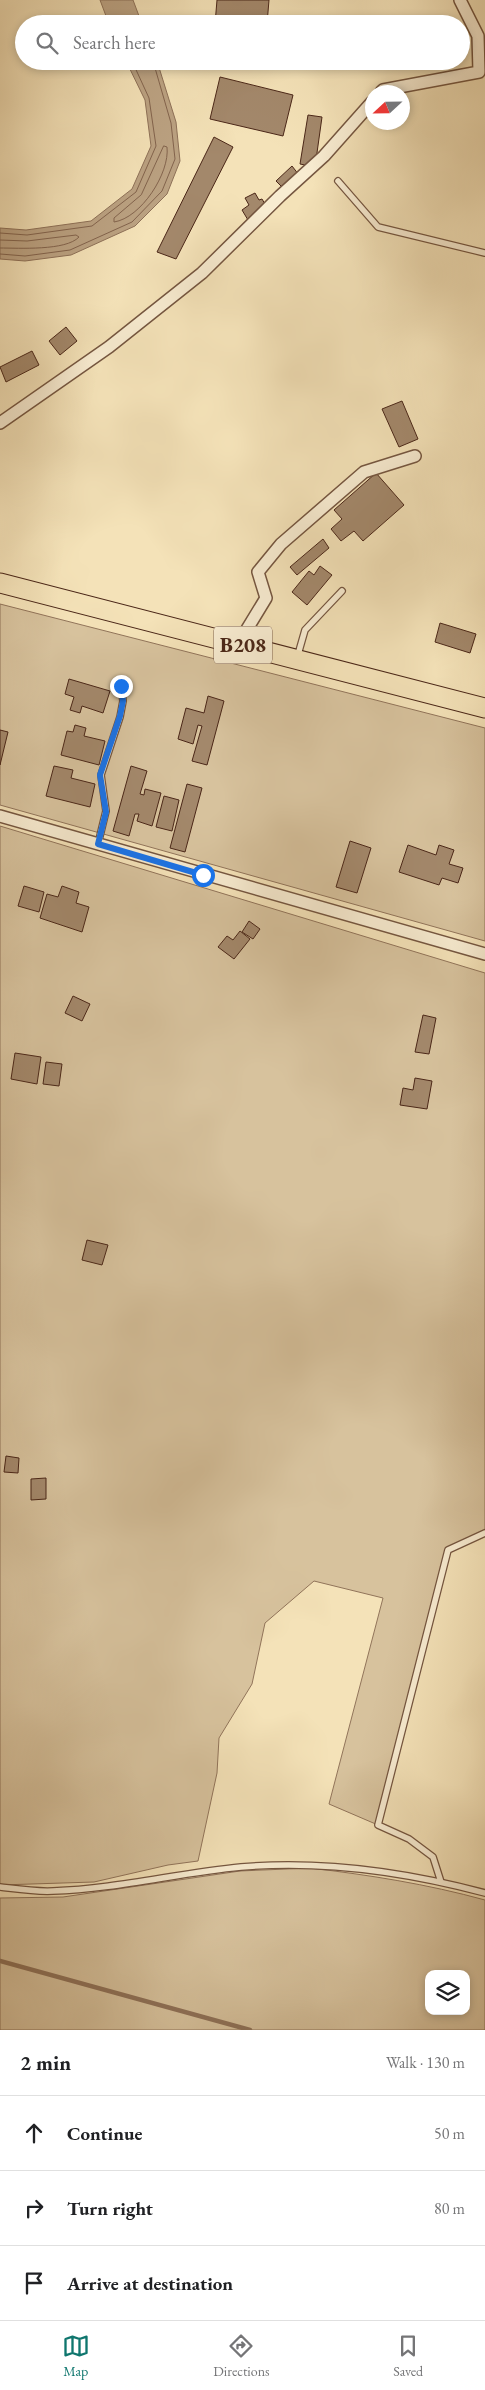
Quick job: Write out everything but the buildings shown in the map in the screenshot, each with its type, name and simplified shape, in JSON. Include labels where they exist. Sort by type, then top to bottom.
[{"type":"main road","name":"B208","points":[[0,583],[485,708]]},
{"type":"street","points":[[460,0],[468,15]]},
{"type":"street","points":[[409,85],[479,72],[478,36],[470,20]]},
{"type":"street","points":[[0,422],[109,347],[202,273],[280,196],[324,156],[365,110]]},
{"type":"street","points":[[238,644],[266,598],[258,572],[281,544],[364,472],[415,456]]},
{"type":"street","points":[[0,816],[485,954]]},
{"type":"lane","points":[[338,181],[378,227],[485,253]]},
{"type":"lane","points":[[296,659],[305,630],[342,591]]},
{"type":"lane","points":[[98,844],[106,812],[100,775],[120,716],[123,701],[121,686]]},
{"type":"lane","points":[[441,1882],[433,1857],[409,1839],[378,1825],[448,1550],[485,1533]]},
{"type":"lane","points":[[0,1887],[52,1891],[242,1867],[305,1866],[376,1870],[441,1882],[485,1893]]},
{"type":"shaded area","points":[[0,604],[485,728],[485,941],[0,805]]},
{"type":"shaded area","points":[[0,826],[485,973],[485,1533],[448,1551],[378,1825],[329,1804],[383,1598],[314,1581],[265,1623],[252,1684],[219,1738],[217,1773],[198,1861],[168,1865],[94,1882],[0,1885]]},
{"type":"shaded area","points":[[310,1868],[398,1881],[485,1900],[485,2030],[0,2030],[0,1898],[63,1897],[240,1871]]},
{"type":"water","points":[[100,0],[133,0],[139,15],[106,15]]},
{"type":"water","points":[[130,70],[160,70],[176,122],[180,161],[167,194],[135,226],[71,255],[25,261],[0,259],[0,228],[26,230],[91,221],[132,189],[151,146],[145,100]]},
{"type":"waterway","points":[[0,1961],[250,2030]]},
{"type":"route","points":[[121,686],[123,701],[120,716],[100,775],[106,812],[98,844],[203,875]]}]
